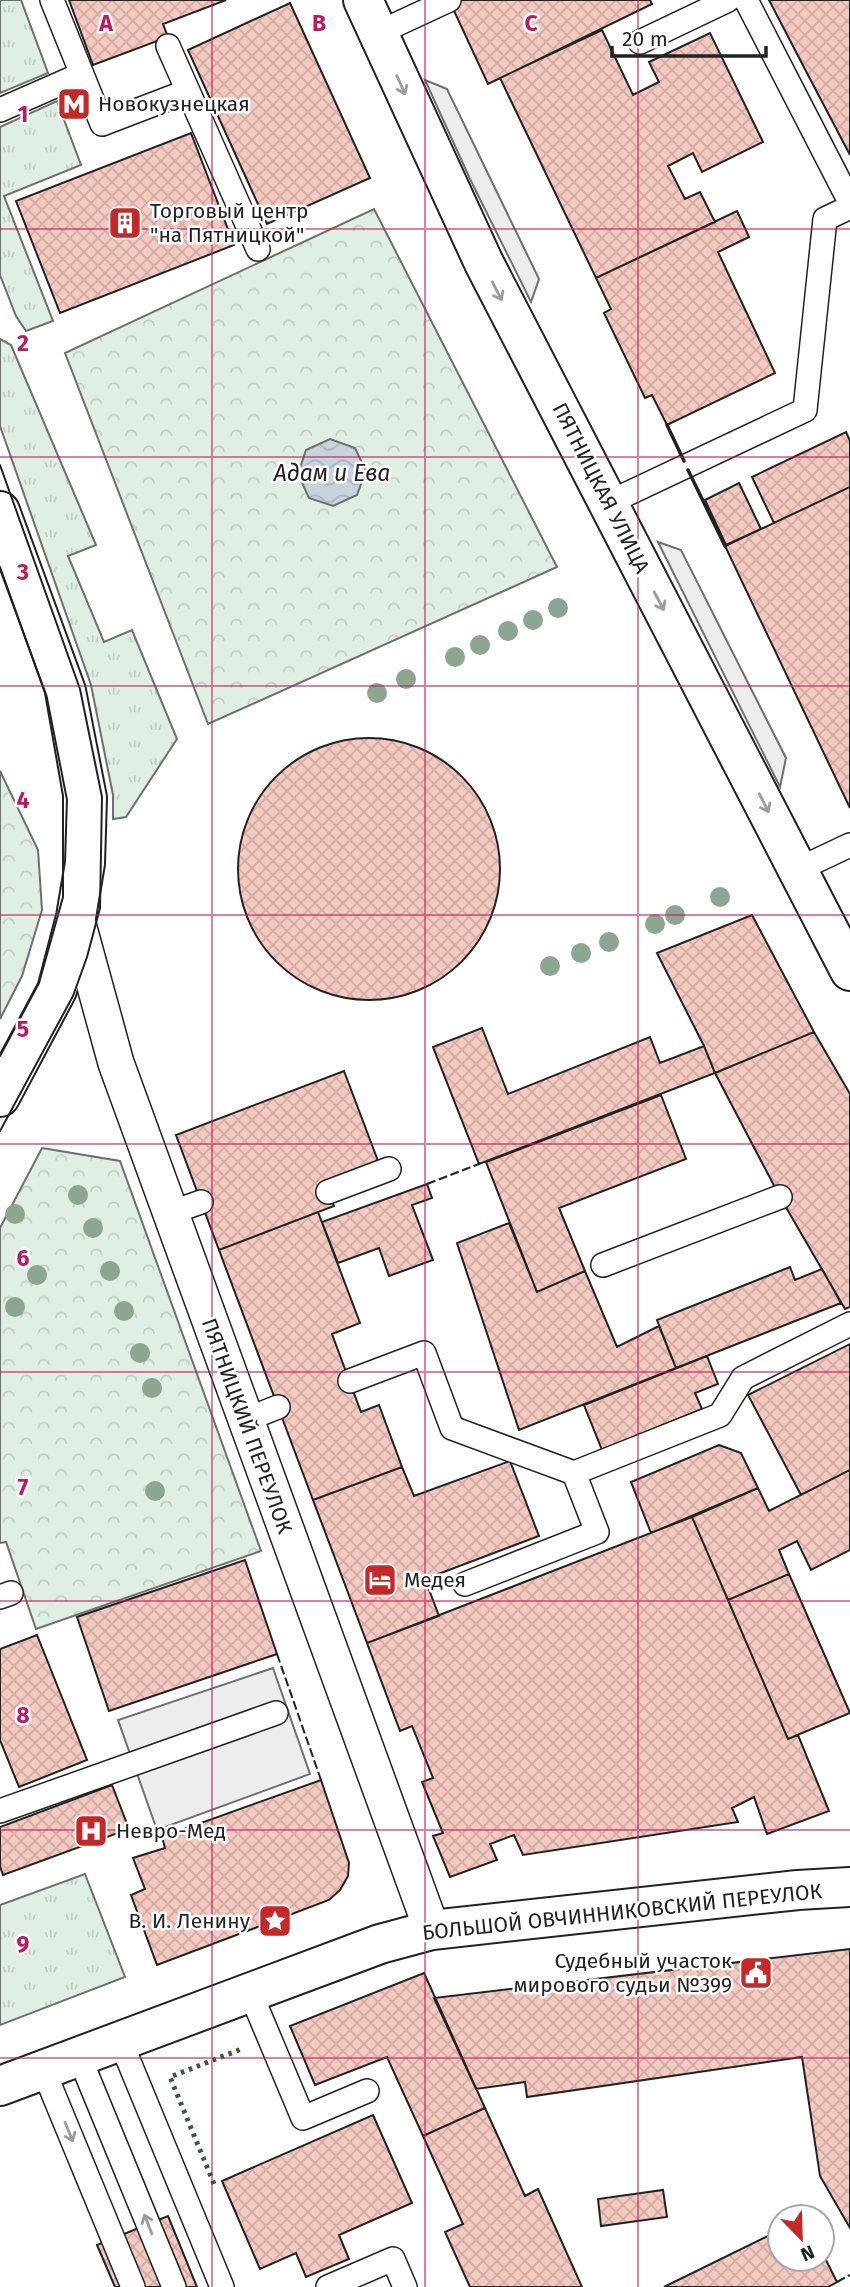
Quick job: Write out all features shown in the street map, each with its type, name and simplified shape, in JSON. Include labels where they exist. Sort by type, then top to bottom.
[{"type":"street","name":"ПЯТНИЦКАЯ УЛИЦА","points":[[371,17],[484,263],[850,971]]},
{"type":"street","points":[[0,511],[65,691],[87,798],[85,863],[76,917],[57,990],[0,1097]]},
{"type":"street","name":"ПЯТНИЦКИЙ ПЕРЕУЛОК","points":[[76,917],[116,1063],[185,1207],[245,1420],[432,1930]]},
{"type":"street","name":"БОЛЬШОЙ ОВЧИННИКОВСКИЙ ПЕРЕУЛОК","points":[[0,2086],[380,1944],[432,1930],[798,1890],[850,1887]]},
{"type":"lane","points":[[52,0],[102,124],[188,91]]},
{"type":"lane","points":[[640,42],[728,0]]},
{"type":"lane","points":[[746,0],[850,202]]},
{"type":"lane","points":[[371,17],[449,1]]},
{"type":"lane","points":[[168,46],[258,249]]},
{"type":"lane","points":[[0,110],[82,74]]},
{"type":"lane","points":[[608,503],[805,410],[825,219],[850,207]]},
{"type":"lane","points":[[797,870],[850,845]]},
{"type":"lane","points":[[328,1192],[389,1169]]},
{"type":"lane","points":[[603,1265],[780,1197]]},
{"type":"lane","points":[[350,1381],[424,1353],[453,1428],[574,1473],[720,1415],[743,1378],[850,1324]]},
{"type":"lane","points":[[245,1420],[278,1407]]},
{"type":"lane","points":[[465,1584],[597,1532],[574,1473]]},
{"type":"lane","points":[[0,1811],[276,1713]]},
{"type":"lane","points":[[250,1992],[303,2118],[367,2091]]},
{"type":"lane","points":[[120,2040],[222,2287]]},
{"type":"lane","points":[[79,2056],[174,2287]]},
{"type":"lane","points":[[43,2069],[133,2287]]},
{"type":"lane","points":[[328,2287],[393,2259],[405,2287]]},
{"type":"green space","points":[[0,0],[21,0],[48,73],[0,93]]},
{"type":"green space","points":[[57,101],[81,165],[4,196],[53,321],[26,331],[16,316],[0,275],[0,127]]},
{"type":"green space","points":[[374,209],[557,567],[208,724],[65,353]]},
{"type":"green space","points":[[0,339],[11,345],[96,545],[68,556],[104,642],[132,630],[177,739],[126,817],[113,819],[113,795],[91,685],[0,426]]},
{"type":"green space","points":[[0,771],[38,850],[42,910],[22,976],[0,1019]]},
{"type":"green space","points":[[42,1148],[120,1161],[261,1551],[36,1629],[6,1542],[0,1543],[0,1228]]},
{"type":"green space","points":[[85,1874],[125,1977],[0,2025],[0,1905]]},
{"type":"shaded area","points":[[425,80],[447,89],[539,279],[531,302],[470,179]]},
{"type":"shaded area","points":[[658,542],[681,550],[786,758],[780,787]]},
{"type":"shaded area","points":[[273,1668],[310,1774],[157,1830],[118,1720]]},
{"type":"water","name":"Адам и Ева","points":[[330,439],[355,448],[366,471],[357,495],[333,506],[309,498],[298,474],[306,450]]},
{"type":"building","points":[[69,0],[226,0],[163,24],[168,37],[93,65]]},
{"type":"building","points":[[449,0],[650,0],[652,4],[488,84]]},
{"type":"building","points":[[769,0],[850,0],[850,155],[808,75]]},
{"type":"building","points":[[290,3],[370,178],[267,224],[188,50]]},
{"type":"building","points":[[602,30],[633,95],[659,82],[649,62],[710,33],[763,142],[702,172],[693,153],[668,166],[685,199],[700,192],[715,222],[596,278],[500,78]]},
{"type":"building","name":"Торговый центр \"на Пятницкой\"","points":[[191,133],[234,245],[60,313],[16,201]]},
{"type":"building","points":[[737,211],[749,237],[718,252],[775,373],[667,425],[652,395],[645,398],[604,313],[611,309],[596,278]]},
{"type":"building","points":[[846,432],[850,441],[850,487],[774,523],[752,477]]},
{"type":"building","points":[[739,483],[761,529],[726,545],[705,500]]},
{"type":"building","points":[[850,487],[850,808],[725,546]]},
{"type":"building","points":[[356,738],[382,738],[407,743],[431,753],[462,776],[485,807],[495,831],[500,869],[495,907],[485,931],[462,962],[431,985],[407,995],[382,1000],[356,1000],[331,995],[307,985],[286,971],[267,952],[253,931],[243,907],[238,882],[238,856],[243,831],[253,807],[267,786],[286,767],[307,753],[331,743]]},
{"type":"building","points":[[752,915],[814,1032],[715,1073],[657,953]]},
{"type":"building","points":[[482,1028],[508,1094],[650,1037],[660,1063],[704,1046],[715,1073],[479,1164],[433,1047]]},
{"type":"building","points":[[814,1032],[850,1094],[850,1307],[845,1309],[780,1197],[715,1073]]},
{"type":"building","points":[[344,1071],[378,1161],[324,1182],[334,1206],[219,1250],[176,1135]]},
{"type":"building","points":[[661,1095],[686,1159],[559,1208],[585,1271],[537,1292],[486,1162]]},
{"type":"building","points":[[427,1184],[432,1198],[412,1205],[433,1260],[389,1276],[379,1248],[338,1263],[322,1222]]},
{"type":"building","points":[[318,1212],[360,1323],[332,1334],[361,1412],[379,1405],[402,1467],[313,1500],[219,1250]]},
{"type":"building","points":[[509,1223],[537,1292],[585,1271],[617,1347],[659,1326],[676,1368],[519,1430],[457,1243]]},
{"type":"building","points":[[790,1267],[795,1280],[822,1269],[841,1303],[676,1368],[657,1320]]},
{"type":"building","points":[[850,1344],[850,1470],[801,1495],[748,1395]]},
{"type":"building","points":[[707,1356],[718,1384],[695,1393],[702,1409],[602,1450],[584,1405]]},
{"type":"building","points":[[719,1445],[741,1453],[758,1488],[651,1533],[631,1482]]},
{"type":"building","points":[[510,1461],[539,1536],[425,1579],[439,1616],[367,1643],[313,1500],[402,1467],[414,1496]]},
{"type":"building","points":[[850,1470],[850,1550],[811,1570],[797,1541],[779,1550],[789,1574],[728,1600],[692,1517],[758,1488],[769,1511]]},
{"type":"building","points":[[692,1517],[788,1739],[798,1735],[829,1811],[767,1834],[754,1797],[732,1808],[738,1822],[523,1855],[514,1835],[490,1844],[497,1860],[450,1877],[433,1836],[443,1833],[422,1782],[433,1778],[412,1726],[400,1731],[367,1643]]},
{"type":"building","points":[[245,1560],[277,1654],[109,1711],[77,1617]]},
{"type":"building","points":[[789,1574],[850,1713],[788,1739],[728,1600]]},
{"type":"building","points":[[37,1635],[87,1760],[19,1787],[0,1740],[0,1649]]},
{"type":"building","points":[[321,1780],[349,1863],[348,1876],[340,1890],[329,1900],[157,1965],[131,1895],[145,1889],[133,1858],[165,1848],[162,1837]]},
{"type":"building","points":[[112,1785],[129,1829],[3,1875],[0,1866],[0,1827]]},
{"type":"building","points":[[850,1949],[850,2228],[820,2176],[802,2057],[527,2097],[525,2082],[476,2089],[434,1998]]},
{"type":"building","points":[[424,1973],[485,2108],[423,2136],[387,2057],[315,2085],[290,2026]]},
{"type":"building","points":[[485,2108],[525,2196],[538,2189],[582,2287],[470,2287],[445,2232],[463,2224],[423,2136]]},
{"type":"building","points":[[373,2115],[412,2203],[339,2235],[349,2259],[306,2277],[296,2253],[260,2269],[222,2181]]},
{"type":"building","points":[[663,2190],[667,2217],[601,2226],[598,2199]]},
{"type":"building","points":[[168,2216],[197,2287],[115,2287],[97,2245]]},
{"type":"building","points":[[766,2237],[766,2273],[832,2273],[837,2282],[828,2287],[664,2287]]},
{"type":"tram line","points":[[0,465],[80,689],[102,797],[100,908],[87,957],[73,996],[0,1131]]},
{"type":"tram line","points":[[0,567],[45,693],[63,796],[63,897],[39,983],[0,1056]]},
{"type":"hedge","points":[[214,2184],[170,2077],[244,2048]]},
{"type":"fence","points":[[427,1184],[479,1164]]},
{"type":"fence","points":[[277,1654],[321,1780]]},
{"type":"fence","points":[[837,2282],[850,2275]]},
{"type":"wall","points":[[667,425],[684,461]]},
{"type":"wall","points":[[688,470],[725,546]]},
{"type":"place","name":"Новокузнецкая","points":[[74,104]]},
{"type":"place","name":"Торговый центр \"на Пятницкой\"","points":[[125,223]]},
{"type":"place","name":"Медея","points":[[380,1580]]},
{"type":"place","name":"Невро-Мед","points":[[91,1831]]},
{"type":"place","name":"В. И. Ленину","points":[[275,1921]]},
{"type":"place","name":"Судебный участок мирового судьи №399","points":[[756,1973]]}]
